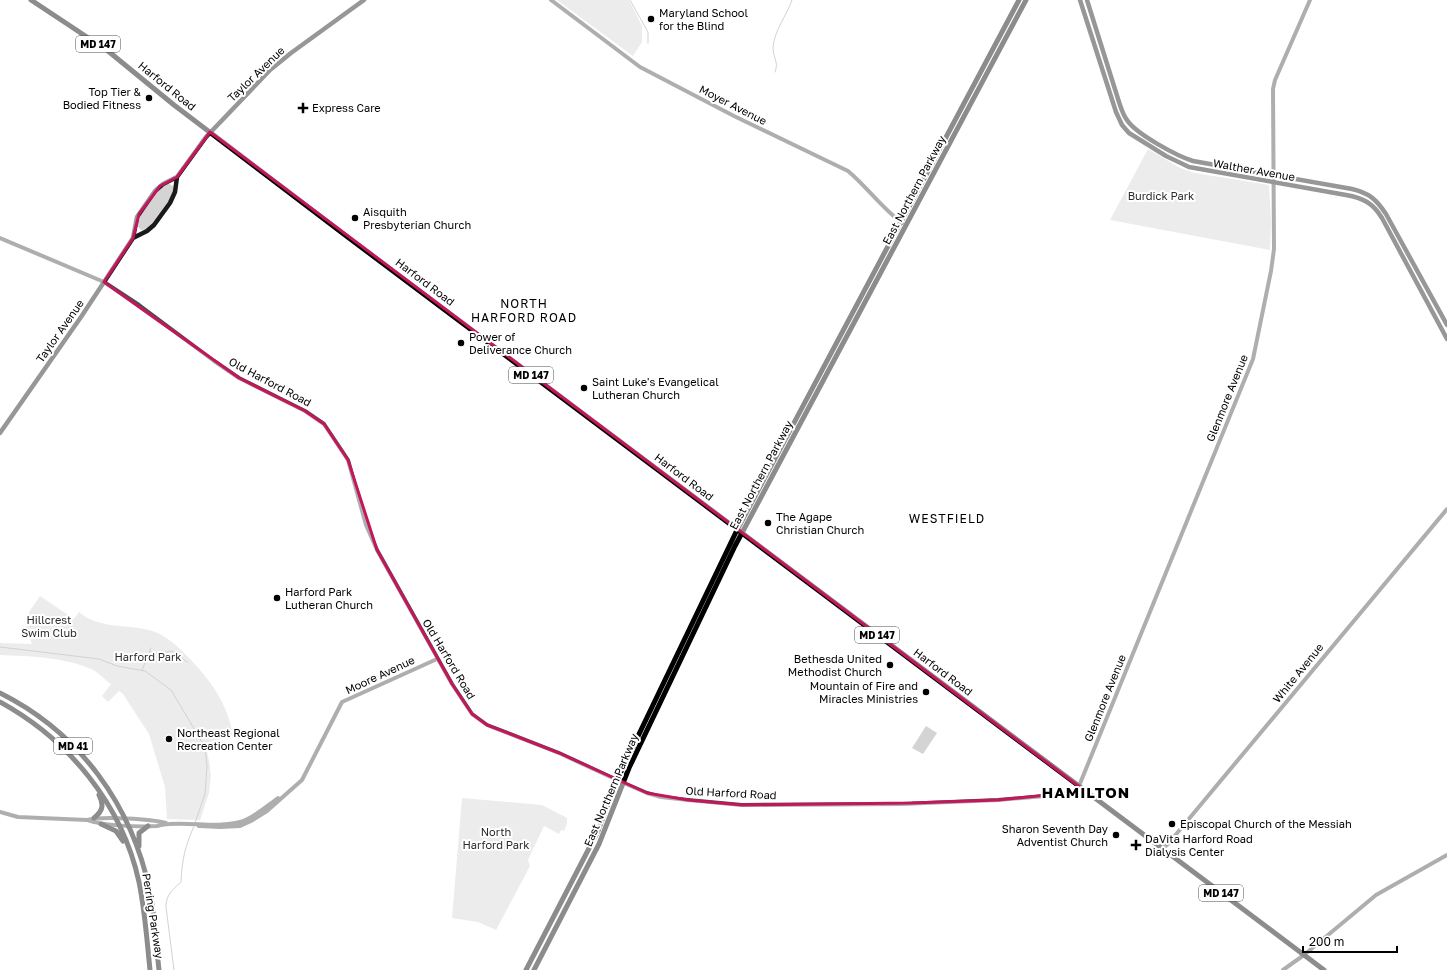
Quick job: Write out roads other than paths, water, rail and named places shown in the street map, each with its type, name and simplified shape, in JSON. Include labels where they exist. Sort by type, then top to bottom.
[{"type":"main road","name":"Harford Road","points":[[31,0],[108,51],[210,132],[1324,970]]},
{"type":"main road","name":"Taylor Avenue","points":[[0,433],[133,238],[136,220],[160,186],[176,177],[210,132],[276,65],[364,0]]},
{"type":"main road","name":"East Northern Parkway","points":[[526,970],[598,831],[620,781],[739,531],[904,223],[980,73],[1019,0]]},
{"type":"main road","name":"East Northern Parkway","points":[[904,223],[986,77],[1026,0]]},
{"type":"main road","name":"Walther Avenue","points":[[1080,0],[1116,112],[1122,125],[1129,133],[1183,165],[1356,197],[1372,205],[1382,218],[1447,339]]},
{"type":"main road","name":"Walther Avenue","points":[[1087,0],[1118,102],[1131,125],[1148,137],[1188,160],[1365,192],[1374,199],[1386,214],[1447,325]]},
{"type":"main road","points":[[980,73],[986,77]]},
{"type":"main road","name":"Taylor Avenue","points":[[133,238],[151,228],[170,203],[175,192],[176,177]]},
{"type":"main road","name":"Perring Parkway","points":[[0,693],[45,720],[80,752],[115,799],[128,825],[144,867],[152,908],[159,970]]},
{"type":"main road","name":"Perring Parkway","points":[[0,702],[51,736],[73,758],[95,784],[116,819],[131,854],[141,894],[150,970]]},
{"type":"main road","name":"East Northern Parkway","points":[[534,970],[600,844],[620,781]]},
{"type":"main road","points":[[94,818],[100,813],[103,807],[102,800],[95,784]]},
{"type":"main road","points":[[101,824],[116,831],[131,854]]},
{"type":"main road","points":[[144,867],[138,836],[141,831],[148,826]]},
{"type":"street","name":"Moyer Avenue","points":[[551,0],[640,67],[734,116],[848,171],[881,205],[904,223]]},
{"type":"street","name":"Glenmore Avenue","points":[[1079,786],[1253,359],[1274,249],[1273,89],[1277,75],[1310,0]]},
{"type":"street","name":"Old Harford Road","points":[[0,238],[104,282],[145,309],[232,374],[252,386],[305,411],[324,424],[348,460],[366,524],[374,544],[437,659],[472,714],[480,721],[491,727],[559,753],[620,781],[661,797],[742,805],[816,805],[955,802],[1082,793],[1085,791]]},
{"type":"street","name":"White Avenue","points":[[1162,849],[1168,844],[1447,509]]},
{"type":"street","name":"Moore Avenue","points":[[169,824],[198,825],[238,823],[266,810],[302,780],[342,702],[437,659]]},
{"type":"street","points":[[0,812],[18,817],[87,820],[101,824],[148,826],[169,824]]},
{"type":"street","points":[[87,820],[94,818],[153,820],[169,824]]},
{"type":"street","points":[[1283,970],[1304,955],[1376,894],[1447,855]]},
{"type":"waterway","points":[[630,0],[648,32],[648,43]]},
{"type":"waterway","points":[[775,72],[776,64],[773,49],[774,41],[792,0]]},
{"type":"waterway","points":[[0,647],[99,659],[117,666],[145,671],[171,690],[205,747],[207,766],[205,794],[195,823]]},
{"type":"waterway","points":[[142,670],[151,648]]},
{"type":"waterway","points":[[150,651],[157,654],[172,651],[187,662]]},
{"type":"waterway","points":[[174,970],[166,903],[170,893],[181,882],[184,853],[194,826]]},
{"type":"place","name":"Maryland School for the Blind","points":[[651,19]]},
{"type":"place","name":"Top Tier & Bodied Fitness","points":[[149,98]]},
{"type":"place","name":"Express Care","points":[[303,108]]},
{"type":"place","name":"Aisquith Presbyterian Church","points":[[355,218]]},
{"type":"place","name":"Power of Deliverance Church","points":[[461,343]]},
{"type":"place","name":"Saint Luke's Evangelical Lutheran Church","points":[[584,388]]},
{"type":"place","name":"The Agape Christian Church","points":[[768,523]]},
{"type":"place","name":"Harford Park Lutheran Church","points":[[277,598]]},
{"type":"place","name":"Bethesda United Methodist Church","points":[[890,665]]},
{"type":"place","name":"Mountain of Fire and Miracles Ministries","points":[[926,692]]},
{"type":"place","name":"Northeast Regional Recreation Center","points":[[169,739]]},
{"type":"place","name":"Episcopal Church of the Messiah","points":[[1172,824]]},
{"type":"place","name":"Sharon Seventh Day Adventist Church","points":[[1116,835]]},
{"type":"place","name":"DaVita Harford Road Dialysis Center","points":[[1136,845]]},
{"type":"district","name":"NORTH HARFORD ROAD","points":[[524,311]]},
{"type":"district","name":"WESTFIELD","points":[[947,519]]},
{"type":"district","name":"HAMILTON","points":[[1086,793]]},
{"type":"park label","name":"Burdick Park","points":[[1161,196]]},
{"type":"park label","name":"Hillcrest Swim Club","points":[[49,626]]},
{"type":"park label","name":"Harford Park","points":[[148,657]]},
{"type":"park label","name":"North Harford Park","points":[[496,838]]}]
